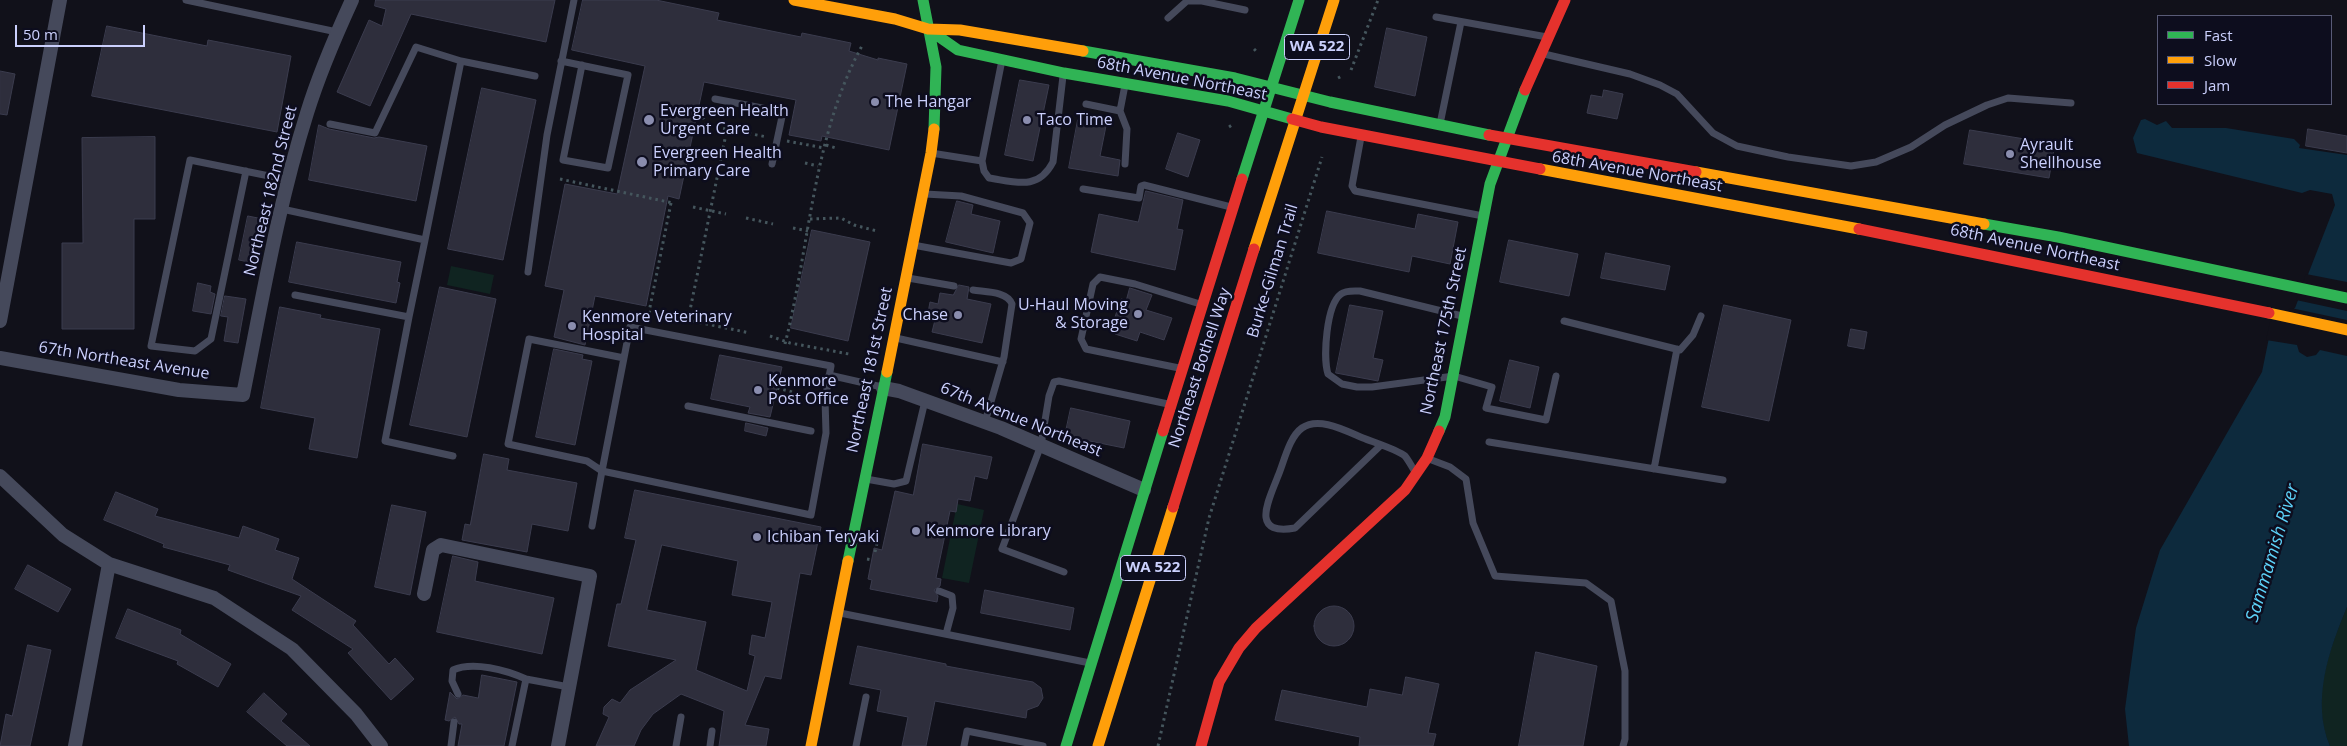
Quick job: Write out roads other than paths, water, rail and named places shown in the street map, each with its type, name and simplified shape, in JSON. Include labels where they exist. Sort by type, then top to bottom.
[{"type":"main road","name":"68th Avenue Northeast","points":[[794,0],[894,19],[928,29],[960,30],[1068,47],[1234,78],[1302,95],[1507,138],[2058,237],[2347,298]]},
{"type":"main road","name":"Northeast 181st Street","points":[[811,746],[931,153],[936,115],[936,67],[923,0]]},
{"type":"main road","name":"Northeast Bothell Way","points":[[1066,746],[1144,490],[1299,0]]},
{"type":"main road","name":"Northeast Bothell Way","points":[[1098,744],[1294,119],[1334,0]]},
{"type":"main road","name":"Northeast 175th Street","points":[[1201,746],[1219,682],[1239,648],[1256,628],[1406,490],[1427,458],[1444,417],[1454,376],[1490,184],[1540,54],[1565,0]]},
{"type":"main road","name":"68th Avenue Northeast","points":[[928,29],[958,50],[1002,60],[1228,101],[1362,135],[1950,246],[2347,330]]},
{"type":"main road","points":[[1144,490],[1150,508],[1150,518]]},
{"type":"main road","points":[[1098,744],[1099,706]]},
{"type":"street","points":[[0,321],[60,0]]},
{"type":"street","name":"Northeast 182nd Street","points":[[242,395],[282,209],[306,113],[337,32],[352,0]]},
{"type":"street","name":"67th Northeast Avenue","points":[[0,358],[179,390],[242,395]]},
{"type":"street","name":"67th Avenue Northeast","points":[[883,388],[985,422],[1144,490]]},
{"type":"street","points":[[0,476],[63,535],[109,564],[214,598],[292,649],[356,714],[381,746]]},
{"type":"street","points":[[424,594],[433,550],[441,545],[590,576],[558,746]]},
{"type":"street","points":[[75,746],[109,564]]},
{"type":"lane","points":[[186,0],[220,3],[337,32]]},
{"type":"lane","points":[[528,272],[547,135],[574,0]]},
{"type":"lane","points":[[1168,18],[1187,1],[1202,0],[1245,10]]},
{"type":"lane","points":[[1436,17],[1548,37]]},
{"type":"lane","points":[[1440,124],[1461,22]]},
{"type":"lane","points":[[330,124],[375,133],[416,47],[461,61],[535,76]]},
{"type":"lane","points":[[1540,54],[1630,74],[1660,85],[1677,94],[1713,133],[1737,146],[1788,158],[1851,166],[1876,162],[1911,147],[1953,121],[2008,98],[2071,103]]},
{"type":"lane","points":[[1002,60],[982,161],[987,176],[1027,184],[1047,174],[1053,162],[1064,72]]},
{"type":"lane","points":[[453,456],[385,441],[461,61]]},
{"type":"lane","points":[[562,61],[628,76],[608,168],[563,160],[582,66]]},
{"type":"lane","points":[[1125,82],[1120,111],[1127,129],[1125,164]]},
{"type":"lane","points":[[715,99],[783,112],[772,164]]},
{"type":"lane","points":[[1086,104],[1120,111]]},
{"type":"lane","points":[[1362,135],[1352,186],[1355,191],[1484,216]]},
{"type":"lane","points":[[931,153],[982,161]]},
{"type":"lane","points":[[246,171],[211,339],[195,351],[152,346],[190,160],[246,171],[289,180]]},
{"type":"lane","points":[[1083,189],[1139,198],[1141,186],[1144,185],[1234,208]]},
{"type":"lane","points":[[913,245],[1011,263],[1021,259],[1030,223],[1024,212],[961,196],[924,194]]},
{"type":"lane","points":[[282,209],[426,240]]},
{"type":"lane","points":[[1182,369],[1086,349],[1082,339],[1093,284],[1100,277],[1135,284],[1203,306]]},
{"type":"lane","points":[[906,278],[954,286]]},
{"type":"lane","points":[[973,290],[1004,296],[1010,299],[1012,304],[1003,362],[985,422]]},
{"type":"lane","points":[[1465,317],[1360,291],[1341,294],[1333,306],[1324,353],[1328,374],[1342,384],[1357,387],[1372,387],[1454,376],[1492,387],[1486,408],[1546,420],[1556,376]]},
{"type":"lane","points":[[294,294],[409,317]]},
{"type":"lane","points":[[1564,321],[1680,350],[1693,335],[1701,316]]},
{"type":"lane","points":[[592,526],[602,471],[624,358],[630,327],[831,366],[825,399],[826,433],[811,515],[602,471],[587,461],[508,444],[529,339],[624,358]]},
{"type":"lane","points":[[894,338],[1003,362]]},
{"type":"lane","points":[[1654,469],[1677,349]]},
{"type":"lane","points":[[829,375],[883,388]]},
{"type":"lane","points":[[1064,572],[1002,549],[1041,445],[1049,396],[1054,382],[1059,381],[1171,405]]},
{"type":"lane","points":[[864,478],[894,484],[906,481],[925,401]]},
{"type":"lane","points":[[688,406],[811,431]]},
{"type":"lane","points":[[1381,445],[1295,528],[1280,530],[1271,526],[1266,519],[1265,510],[1283,463],[1294,435],[1302,427],[1322,424],[1337,427],[1381,445],[1404,455],[1417,475]]},
{"type":"lane","points":[[1488,442],[1723,480]]},
{"type":"lane","points":[[1427,458],[1450,468],[1466,479],[1473,523],[1495,576],[1586,583],[1611,601],[1625,671],[1625,739],[1623,746]]},
{"type":"lane","points":[[939,591],[952,596],[953,608],[946,634]]},
{"type":"lane","points":[[837,613],[1092,663]]},
{"type":"lane","points":[[458,694],[452,681],[453,670],[463,666],[512,673],[526,679],[569,687]]},
{"type":"lane","points":[[512,746],[526,679]]},
{"type":"lane","points":[[856,746],[866,696]]},
{"type":"lane","points":[[676,746],[681,717]]},
{"type":"lane","points":[[451,746],[454,722]]},
{"type":"lane","points":[[710,746],[712,731]]},
{"type":"lane","points":[[964,746],[967,731],[1043,746]]},
{"type":"water","name":"Sammamish River","points":[[2145,119],[2157,125],[2166,121],[2172,128],[2226,128],[2294,139],[2300,145],[2299,148],[2347,155],[2347,607],[2329,658],[2322,694],[2322,711],[2330,746],[2129,746],[2125,709],[2136,628],[2160,550],[2262,372],[2272,323],[2295,308],[2335,205],[2332,194],[2310,190],[2302,193],[2137,153],[2133,138],[2141,120]]},
{"type":"place","name":"The Hangar","points":[[875,102]]},
{"type":"place","name":"Evergreen Health Urgent Care","points":[[649,120]]},
{"type":"place","name":"Taco Time","points":[[1027,120]]},
{"type":"place","name":"Ayrault Shellhouse","points":[[2010,154]]},
{"type":"place","name":"Evergreen Health Primary Care","points":[[642,162]]},
{"type":"place","name":"U-Haul Moving & Storage","points":[[1138,314]]},
{"type":"place","name":"Chase","points":[[958,315]]},
{"type":"place","name":"Kenmore Veterinary Hospital","points":[[572,326]]},
{"type":"place","name":"Kenmore Post Office","points":[[758,390]]},
{"type":"place","name":"Kenmore Library","points":[[916,531]]},
{"type":"place","name":"Ichiban Teryaki","points":[[757,537]]}]
